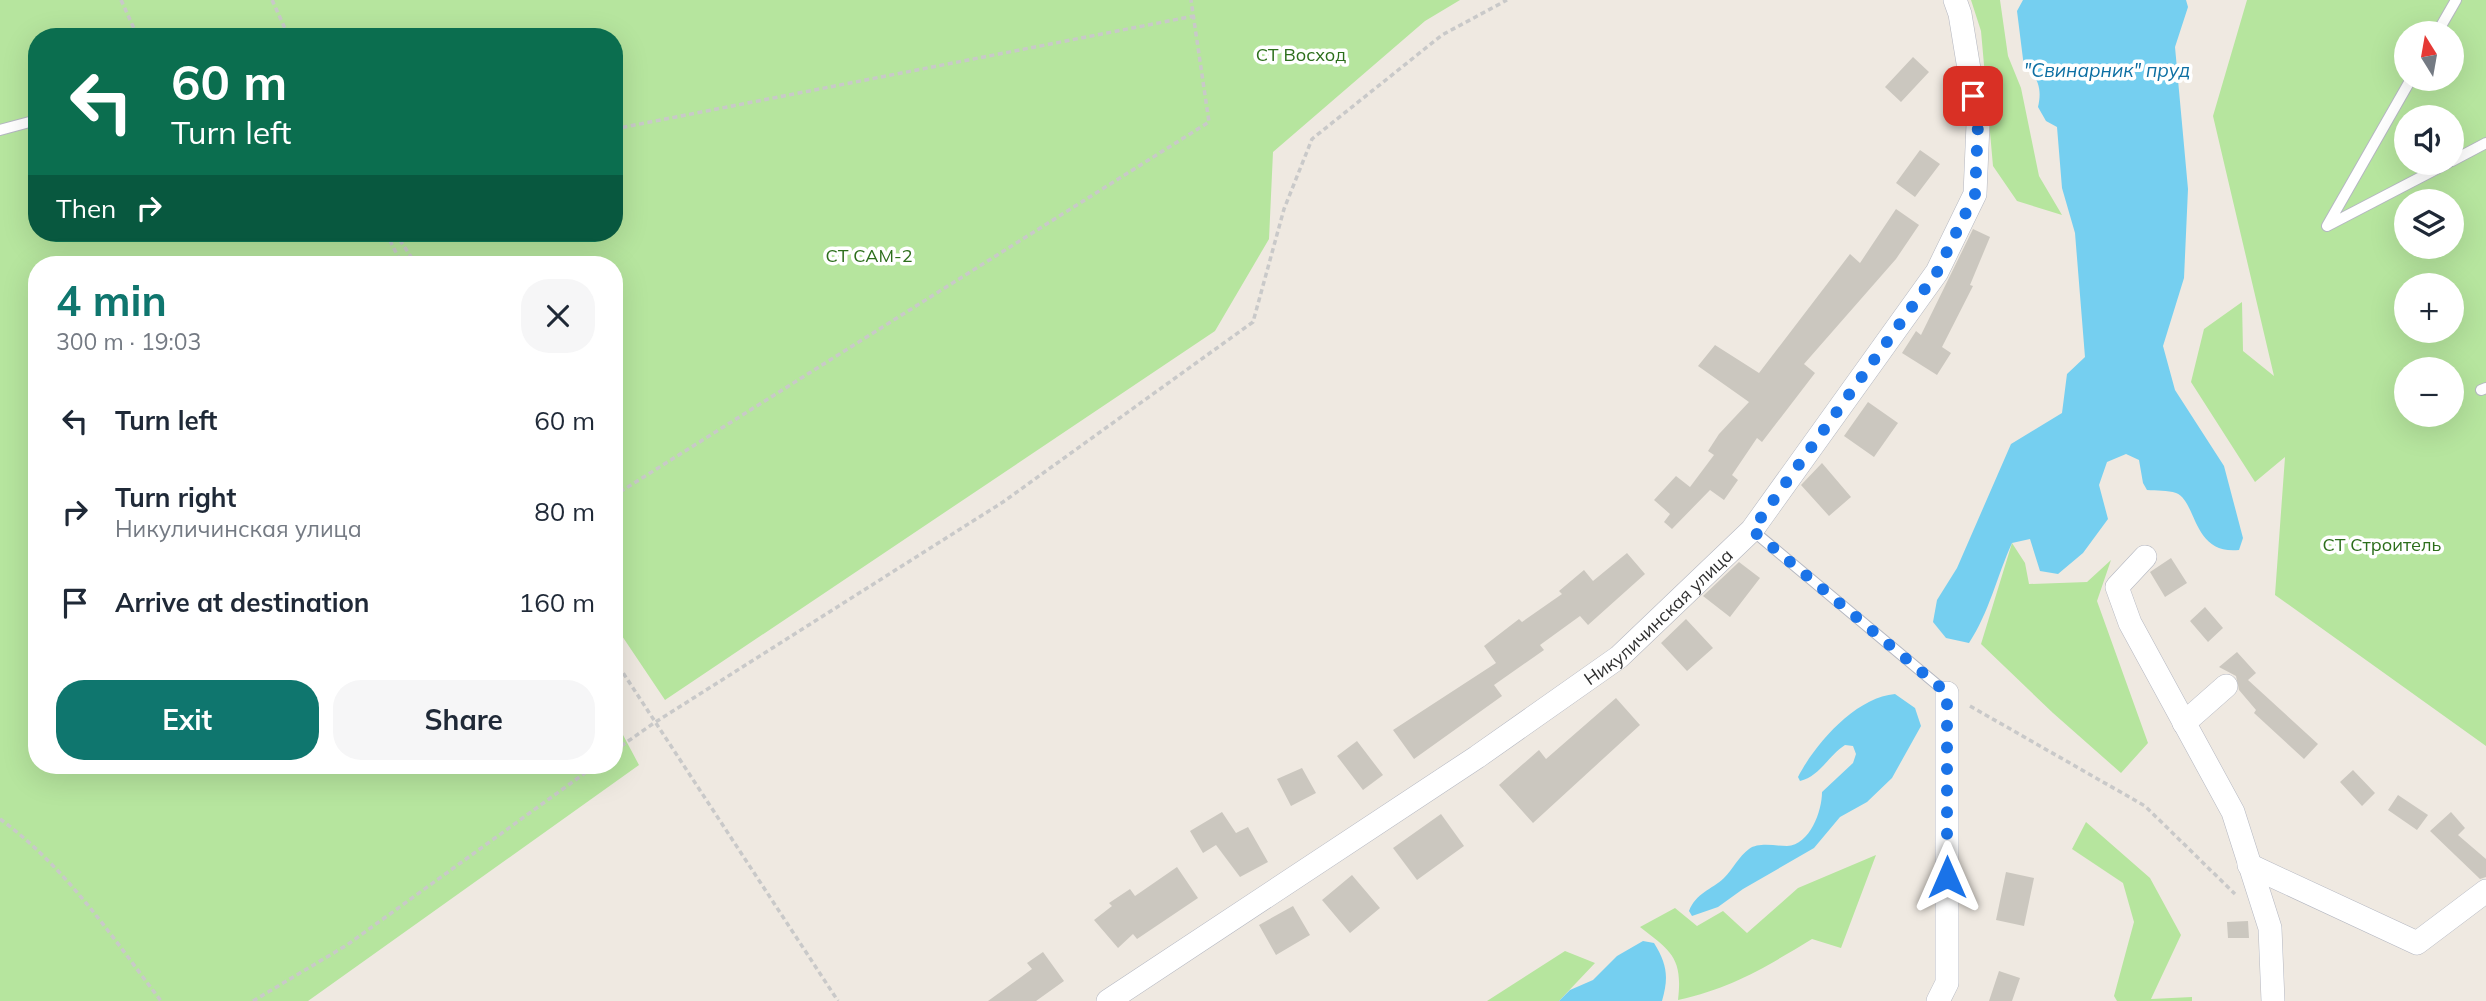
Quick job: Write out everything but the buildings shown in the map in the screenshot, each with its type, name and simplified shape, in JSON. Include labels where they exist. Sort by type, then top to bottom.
[{"type":"street","name":"Никуличинская улица","points":[[1108,1001],[1477,757],[1619,657],[1752,530],[1937,272],[1975,194],[1978,124],[1958,7]]},
{"type":"street","points":[[2145,557],[2117,587],[2130,623],[2233,811],[2270,928],[2273,1001]]},
{"type":"street","points":[[2184,723],[2226,686]]},
{"type":"street","points":[[1938,1001],[1947,983],[1947,693]]},
{"type":"street","points":[[2249,865],[2417,943],[2486,891]]},
{"type":"lane","points":[[2444,21],[2456,0]]},
{"type":"lane","points":[[2394,109],[2327,226],[2425,175]]},
{"type":"lane","points":[[0,130],[28,122]]},
{"type":"lane","points":[[2464,155],[2486,143]]},
{"type":"lane","points":[[1752,530],[1947,693]]},
{"type":"path","points":[[121,0],[134,28]]},
{"type":"path","points":[[272,0],[285,28]]},
{"type":"path","points":[[623,490],[1209,122],[1191,0]]},
{"type":"path","points":[[623,745],[1003,502],[1252,322],[1284,209],[1312,139],[1442,35],[1507,0]]},
{"type":"path","points":[[623,127],[1194,16]]},
{"type":"path","points":[[623,673],[838,1001]]},
{"type":"path","points":[[1947,693],[2145,806],[2241,900]]},
{"type":"path","points":[[253,1001],[347,945],[584,774]]},
{"type":"path","points":[[0,820],[33,844],[88,906],[162,1001]]},
{"type":"green space","name":"СТ САМ-2","points":[[0,0],[1460,0],[1425,21],[1273,152],[1269,239],[1215,331],[665,700],[623,637],[623,256],[28,256],[28,774],[623,774],[623,735],[639,765],[308,1001],[0,1001]]},
{"type":"green space","points":[[1971,0],[2000,0],[2008,56],[2021,88],[2039,176],[2062,215],[2017,201],[1993,166],[1981,31]]},
{"type":"green space","name":"СТ Строитель","points":[[2247,0],[2486,0],[2486,746],[2275,595],[2285,457],[2255,482],[2191,382],[2204,329],[2242,302],[2243,351],[2274,376],[2213,116]]},
{"type":"green space","points":[[2012,543],[2025,563],[2029,584],[2087,582],[2111,560],[2097,601],[2148,743],[2121,773],[1981,644]]},
{"type":"green space","points":[[2086,822],[2150,878],[2181,935],[2151,999],[2192,997],[2192,1001],[2117,1001],[2114,996],[2134,922],[2123,883],[2072,849]]},
{"type":"green space","points":[[1876,855],[1841,948],[1812,939],[1748,976],[1698,995],[1678,1000],[1679,974],[1672,957],[1640,927],[1675,908],[1697,926],[1723,911],[1747,933],[1798,888]]},
{"type":"green space","points":[[1565,951],[1595,963],[1559,1001],[1487,1001]]},
{"type":"water","name":"\"Свинарник\" пруд","points":[[2023,0],[2186,0],[2188,7],[2175,47],[2188,189],[2184,278],[2163,346],[2175,390],[2224,466],[2243,538],[2239,550],[2224,549],[2212,544],[2204,536],[2183,498],[2173,492],[2147,490],[2139,460],[2126,454],[2107,462],[2099,485],[2108,519],[2083,553],[2058,574],[2040,571],[2030,539],[2012,543],[1987,607],[1969,643],[1946,638],[1933,622],[1937,600],[1957,568],[2011,444],[2062,413],[2067,374],[2085,357],[2075,233],[2062,188],[2057,127],[2046,121],[2038,107],[2038,84],[2024,67],[2017,11]]},
{"type":"water","points":[[1895,694],[1915,708],[1921,726],[1892,778],[1867,802],[1840,817],[1814,848],[1743,889],[1718,907],[1692,916],[1689,911],[1696,900],[1724,878],[1749,849],[1762,845],[1787,846],[1802,840],[1817,817],[1822,792],[1853,763],[1856,754],[1853,746],[1845,745],[1813,775],[1800,781],[1798,777],[1805,764],[1826,737],[1852,713],[1880,697]]},
{"type":"water","points":[[1643,941],[1654,943],[1664,964],[1666,985],[1662,1001],[1559,1001],[1570,990],[1593,980],[1617,956]]},
{"type":"route","points":[[1947,877],[1947,693],[1752,530],[1937,272],[1975,194],[1978,124],[1973,96]]},
{"type":"park label","name":"СТ Восход","points":[[1301,54]]}]
